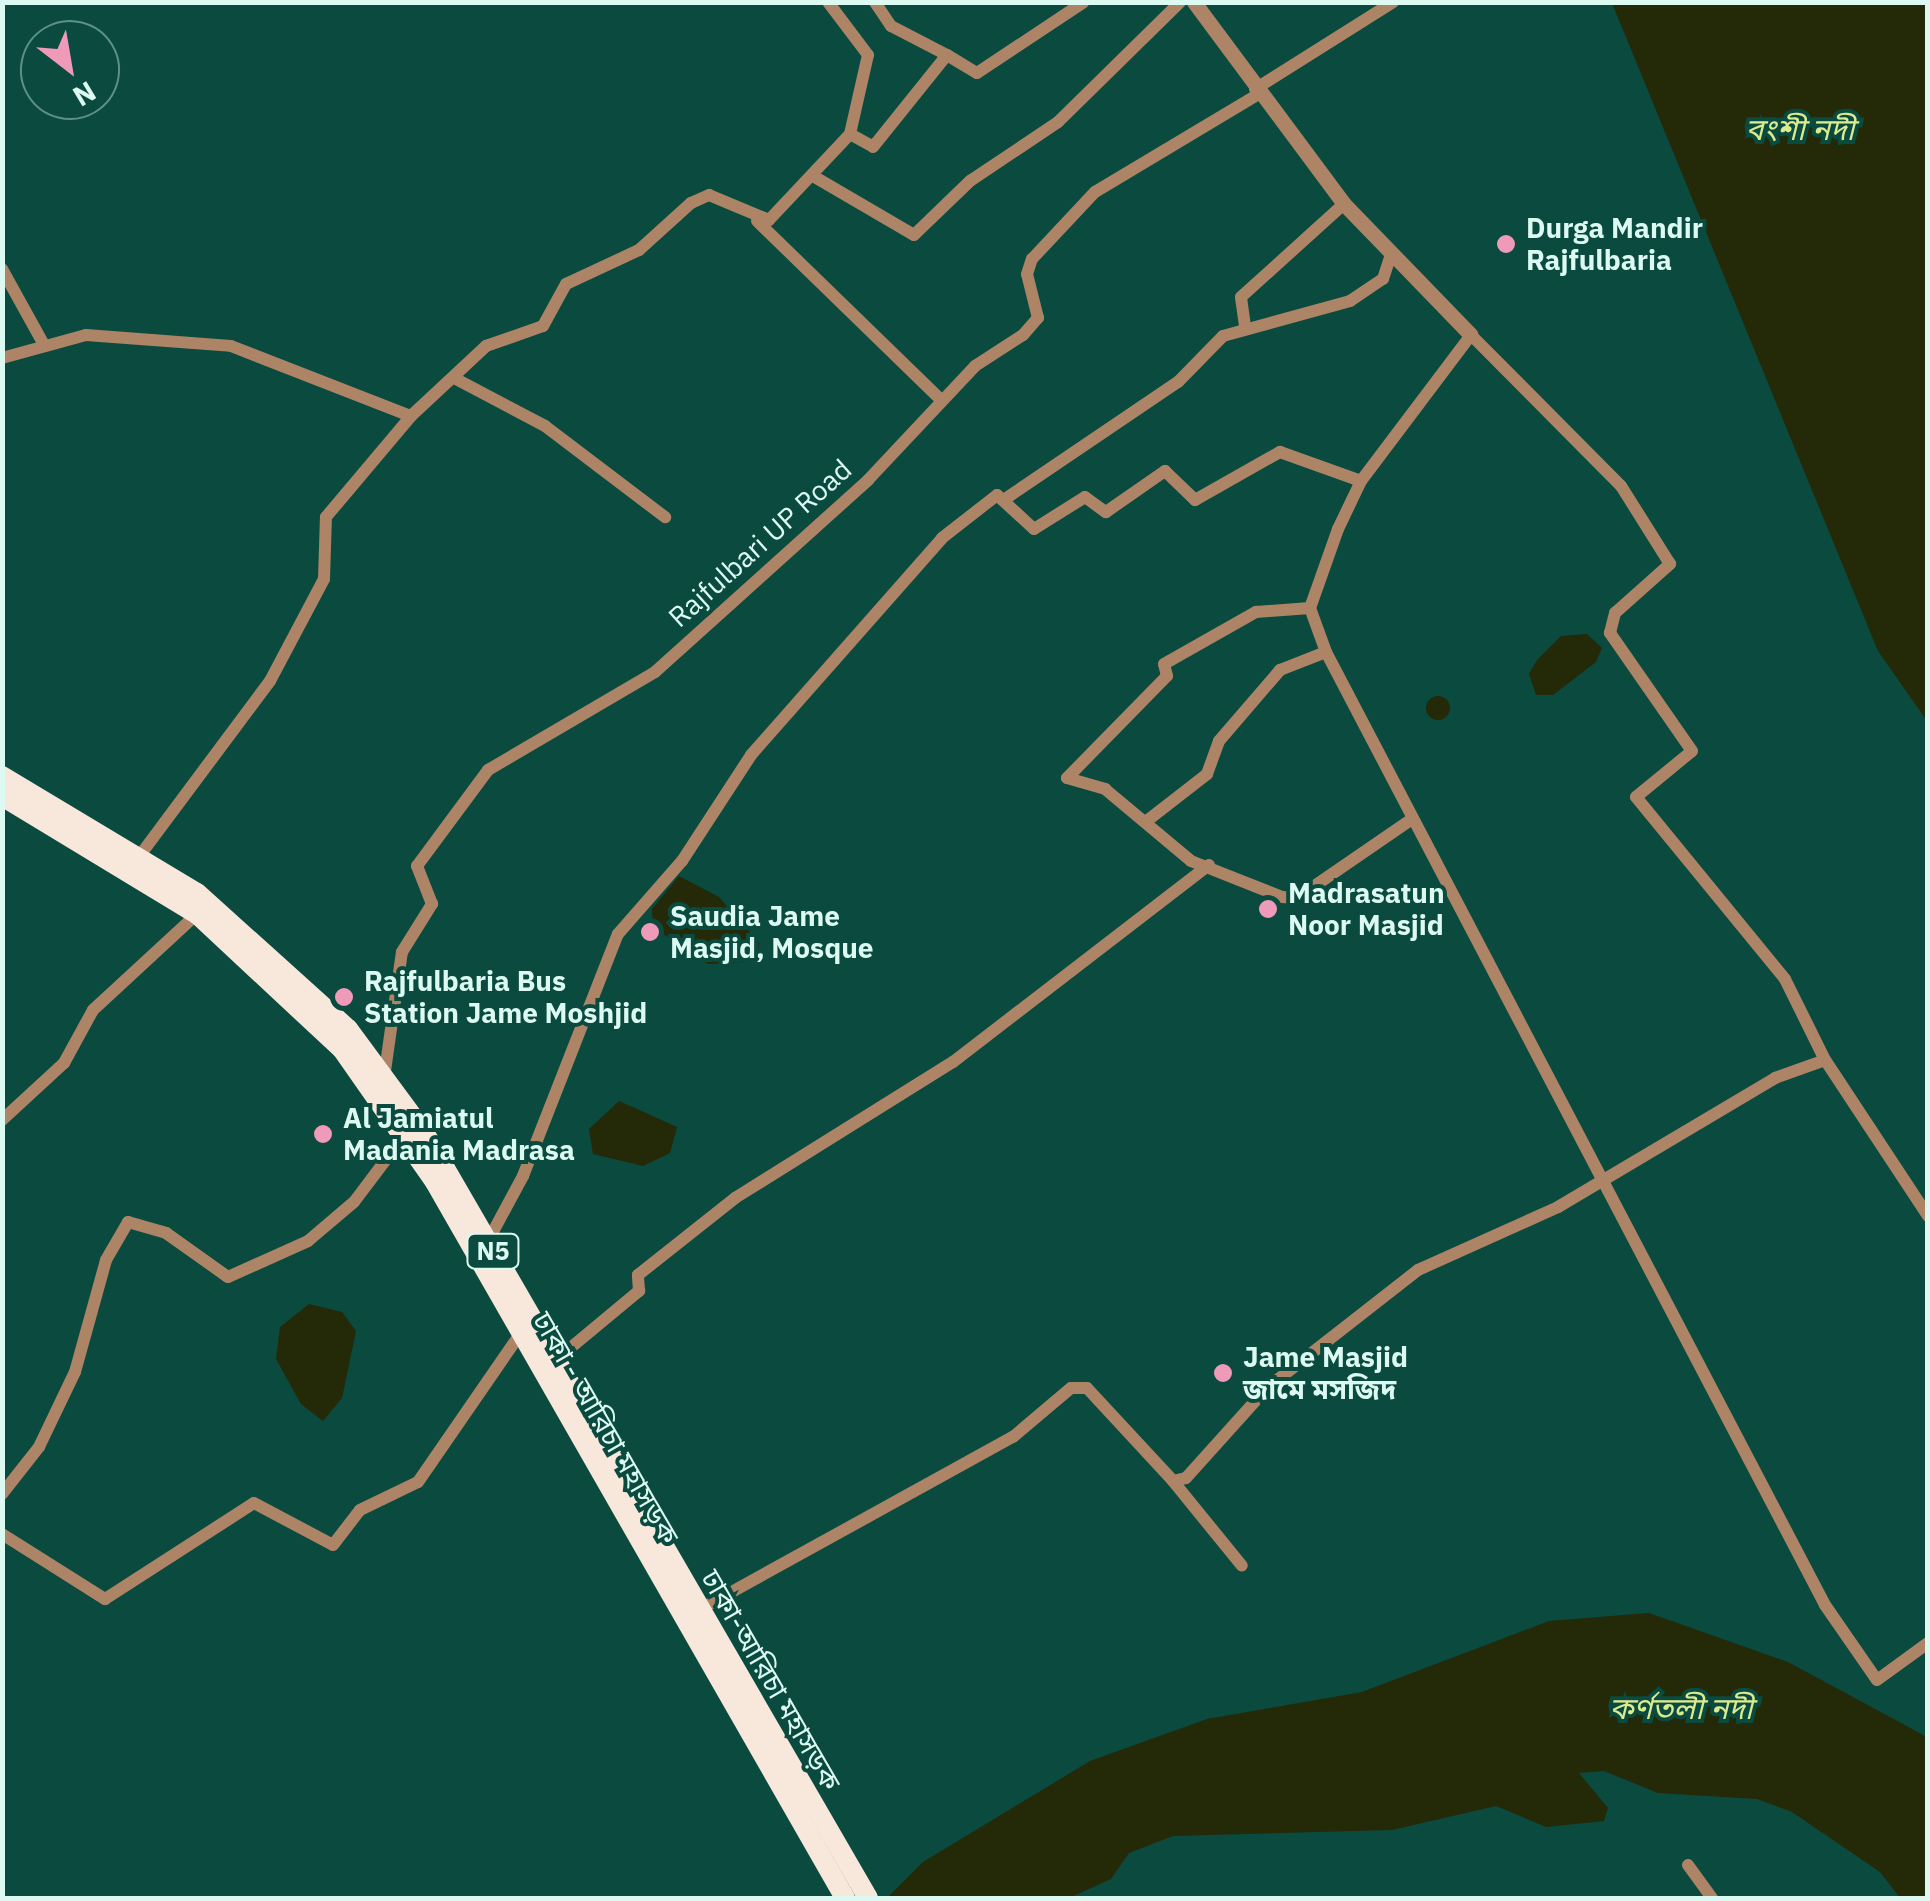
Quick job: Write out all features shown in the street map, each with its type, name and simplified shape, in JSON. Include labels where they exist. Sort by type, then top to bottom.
[{"type":"highway","name":"ঢাকা-আরিচা মহাসড়ক","points":[[2,776],[138,858],[290,969],[384,1078],[488,1241],[557,1359],[699,1610],[833,1860]]},
{"type":"highway","name":"ঢাকা - আরিচা মহাসড়ক","points":[[2,796],[197,914],[330,1036],[403,1137],[833,1860],[845,1898]]},
{"type":"highway","name":"N5","points":[[833,1860],[868,1898]]},
{"type":"street","points":[[875,2],[891,26],[978,73],[1084,2]]},
{"type":"street","points":[[813,176],[914,235],[970,181],[1058,122],[1180,2]]},
{"type":"street","points":[[1194,2],[1344,204],[1390,257],[1621,486],[1670,564],[1615,613],[1610,633],[1692,751],[1636,797],[1785,979],[1825,1060],[1928,1216]]},
{"type":"street","points":[[1257,91],[1393,2]]},
{"type":"street","points":[[757,220],[813,176],[850,134],[868,56],[838,5]]},
{"type":"street","points":[[850,134],[873,147],[947,55]]},
{"type":"street","name":"Rajfulbari UP Road","points":[[384,1078],[402,952],[432,904],[417,866],[488,770],[655,672],[868,480],[941,400],[1038,318],[1026,274],[1032,259],[1096,192],[1257,91]]},
{"type":"street","points":[[138,858],[270,681],[324,580],[326,516],[411,416],[456,379],[486,346],[543,326],[566,284],[639,250],[691,203],[709,195],[757,220],[941,400]]},
{"type":"street","points":[[1245,326],[1241,297],[1344,204]]},
{"type":"street","points":[[1005,498],[1245,326],[1350,301],[1382,279],[1390,257]]},
{"type":"street","points":[[2,268],[43,342]]},
{"type":"street","points":[[2,358],[43,342],[86,335],[231,346],[411,416]]},
{"type":"street","points":[[1471,335],[1361,481],[1310,608],[1326,652],[1412,819],[1825,1604],[1876,1680],[1928,1643]]},
{"type":"street","points":[[456,379],[545,426],[665,517]]},
{"type":"street","points":[[488,1241],[524,1176],[618,934],[832,660],[942,538],[992,496],[1005,498],[1034,529],[1084,497],[1106,512],[1164,470],[1195,500],[1280,452],[1361,481]]},
{"type":"street","points":[[1310,608],[1256,612],[1177,656],[1067,778],[1105,789],[1148,820],[1191,862],[1297,898],[1412,819]]},
{"type":"street","points":[[1148,820],[1207,774],[1219,741],[1280,670],[1326,652]]},
{"type":"street","points":[[557,1359],[639,1291],[638,1274],[736,1198],[953,1062],[1209,865]]},
{"type":"street","points":[[2,1120],[64,1063],[106,996],[197,914]]},
{"type":"street","points":[[1174,1481],[1186,1478],[1267,1388],[1418,1270],[1605,1181],[1775,1078],[1825,1060]]},
{"type":"street","points":[[2,1494],[39,1447],[75,1372],[106,1260],[128,1222],[166,1233],[228,1277],[308,1241],[354,1202],[403,1137]]},
{"type":"street","points":[[2,1534],[105,1599],[254,1503],[333,1545],[360,1510],[427,1472],[520,1334]]},
{"type":"street","points":[[699,1610],[1013,1438],[1071,1388],[1087,1388],[1174,1481],[1242,1566]]},
{"type":"street","points":[[1688,1865],[1712,1898]]},
{"type":"water","name":"বংশী নদী","points":[[1612,3],[1927,3],[1927,721],[1878,651]]},
{"type":"water","points":[[1587,634],[1602,648],[1596,662],[1553,695],[1536,695],[1529,674],[1537,660],[1561,636]]},
{"type":"water","points":[[1438,696],[1447,699],[1447,717],[1438,720],[1429,717],[1426,708],[1429,699]]},
{"type":"water","points":[[679,876],[719,897],[759,943],[757,961],[708,964],[653,927],[652,909]]},
{"type":"water","points":[[619,1101],[677,1127],[670,1153],[643,1166],[593,1154],[589,1129]]},
{"type":"water","points":[[309,1304],[342,1312],[356,1331],[342,1398],[323,1421],[301,1404],[276,1359],[280,1327]]},
{"type":"water","name":"কর্ণতলী নদী","points":[[1649,1613],[1788,1662],[1927,1737],[1927,1898],[1900,1898],[1880,1872],[1792,1812],[1757,1799],[1658,1793],[1604,1771],[1579,1773],[1608,1808],[1604,1821],[1546,1827],[1496,1806],[1392,1830],[1173,1836],[1129,1853],[1111,1879],[1069,1898],[887,1898],[923,1862],[1090,1761],[1207,1719],[1362,1692],[1549,1621]]},
{"type":"place","name":"Durga Mandir Rajfulbaria","points":[[1506,244]]},
{"type":"place","name":"Madrasatun Noor Masjid","points":[[1268,909]]},
{"type":"place","name":"Saudia Jame Masjid, Mosque","points":[[650,932]]},
{"type":"place","name":"Rajfulbaria Bus Station Jame Moshjid","points":[[344,997]]},
{"type":"place","name":"Al Jamiatul Madania Madrasa","points":[[323,1134]]},
{"type":"place","name":"Jame Masjid জামে মসজিদ","points":[[1223,1373]]}]
